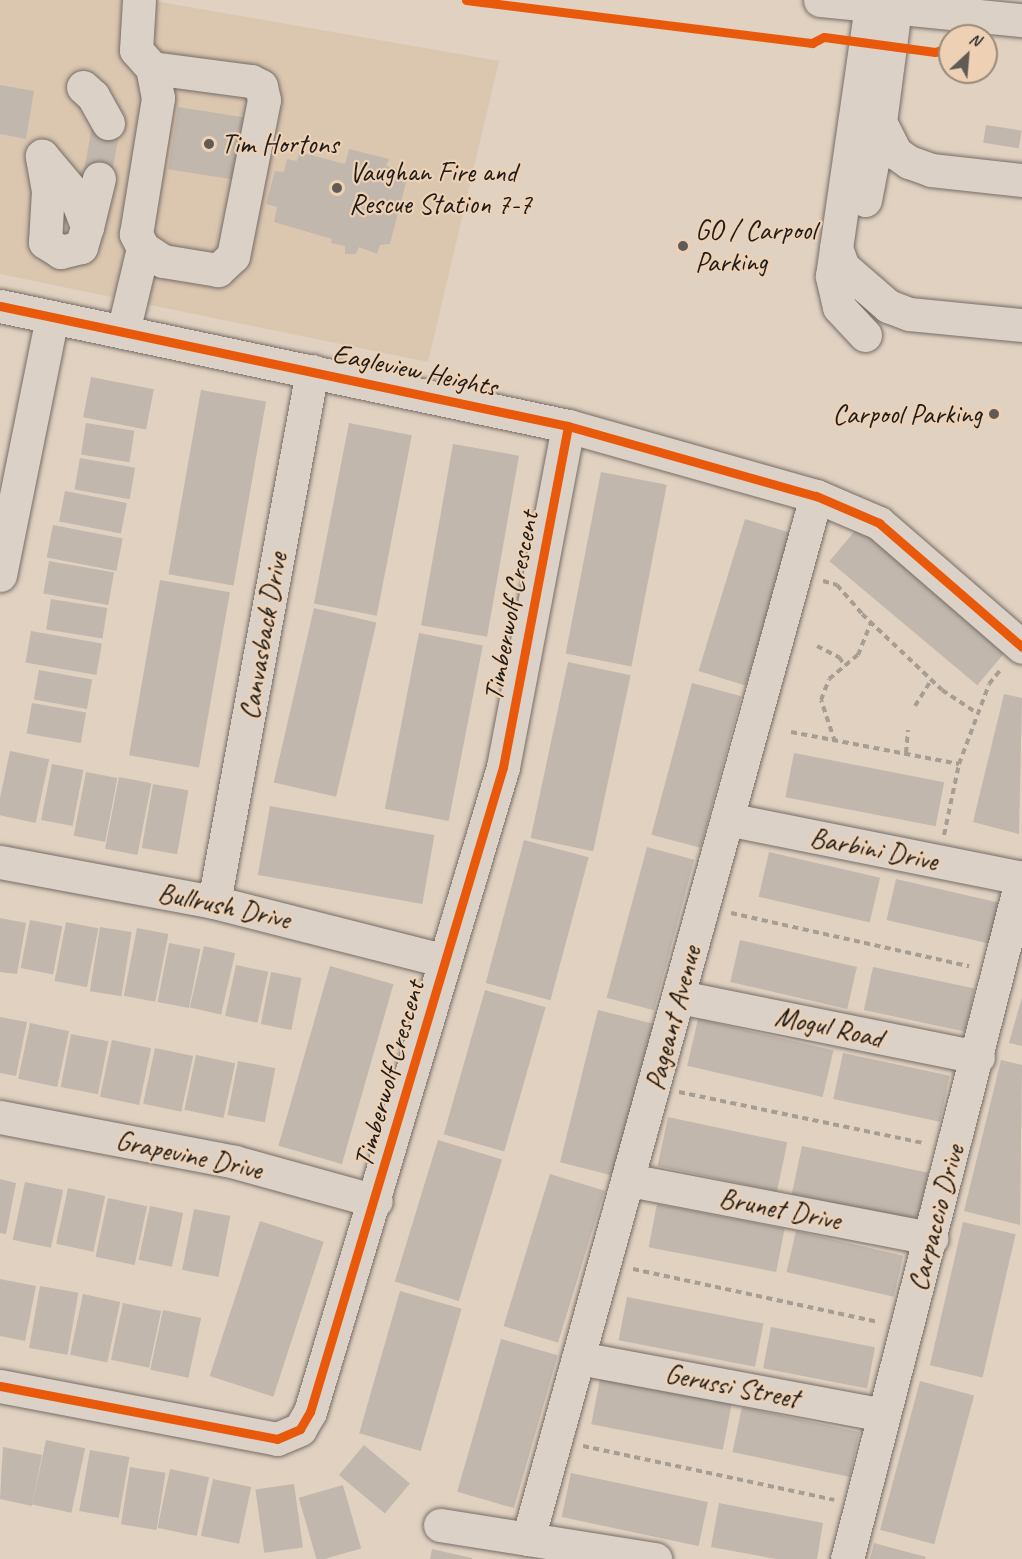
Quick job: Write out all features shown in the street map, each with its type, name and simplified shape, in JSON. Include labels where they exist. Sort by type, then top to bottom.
[{"type":"street","points":[[139,0],[136,50],[152,68],[158,98],[136,234],[143,248],[163,261],[218,270],[233,256],[264,100],[261,86],[251,81],[152,68]]},
{"type":"street","points":[[820,0],[884,3],[1022,20]]},
{"type":"street","points":[[884,3],[853,209],[853,278],[865,335],[839,307],[832,276],[836,248],[853,209],[880,122],[884,3]]},
{"type":"street","points":[[83,87],[93,96],[108,123]]},
{"type":"street","points":[[880,122],[896,153],[909,162],[931,170],[1022,180]]},
{"type":"street","points":[[87,227],[99,178]]},
{"type":"street","points":[[123,332],[143,248]]},
{"type":"street","points":[[836,248],[843,267],[870,295],[909,314],[1022,325]]},
{"type":"street","name":"Eagleview Heights","points":[[0,306],[568,426],[816,496]]},
{"type":"street","points":[[0,574],[52,316]]},
{"type":"street","name":"Canvasback Drive","points":[[214,902],[312,371]]},
{"type":"street","name":"Timberwolf Crescent","points":[[0,1386],[253,1436],[277,1439],[300,1429],[310,1412],[376,1201],[503,767],[568,426]]},
{"type":"street","points":[[816,496],[879,524],[1022,646]]},
{"type":"street","name":"Pageant Avenue","points":[[528,1539],[680,997],[816,496]]},
{"type":"street","name":"Barbini Drive","points":[[727,819],[1022,878]]},
{"type":"street","name":"Bullrush Drive","points":[[0,862],[214,902],[445,961]]},
{"type":"street","name":"Carpaccio Drive","points":[[847,1559],[978,1057],[1022,878]]},
{"type":"street","name":"Mogul Road","points":[[680,997],[978,1057]]},
{"type":"street","name":"Grapevine Drive","points":[[0,1117],[235,1162],[376,1201]]},
{"type":"street","name":"Brunet Drive","points":[[629,1180],[931,1239]]},
{"type":"street","name":"Gerussi Street","points":[[579,1358],[884,1415]]},
{"type":"street","points":[[440,1526],[655,1559]]},
{"type":"path","points":[[795,573],[837,585],[871,623],[931,680],[978,713]]},
{"type":"path","points":[[835,742],[821,700],[829,679],[858,655],[871,623]]},
{"type":"path","points":[[817,646],[839,657],[845,666]]},
{"type":"path","points":[[935,861],[951,814],[959,764],[989,684],[1022,646]]},
{"type":"path","points":[[915,706],[931,680]]},
{"type":"path","points":[[906,753],[908,730]]},
{"type":"path","points":[[791,732],[959,764]]},
{"type":"path","points":[[704,907],[999,972]]},
{"type":"path","points":[[655,1087],[954,1149]]},
{"type":"path","points":[[606,1263],[907,1328]]},
{"type":"path","points":[[556,1440],[861,1505]]},
{"type":"shaded area","points":[[0,0],[149,0],[499,61],[428,362],[0,274]]},
{"type":"building","points":[[0,85],[34,91],[26,139],[0,134]]},
{"type":"building","name":"Tim Hortons","points":[[178,107],[251,119],[241,181],[168,169]]},
{"type":"building","points":[[93,120],[121,125],[111,181],[83,176]]},
{"type":"building","points":[[986,125],[1022,131],[1019,148],[983,143]]},
{"type":"building","name":"Vaughan Fire and Rescue Station 7-7","points":[[349,149],[389,159],[386,166],[409,171],[390,244],[380,245],[377,254],[359,247],[356,254],[345,254],[345,246],[331,243],[332,239],[274,222],[277,207],[266,204],[275,171],[284,172],[287,159],[297,161],[299,152],[345,164]]},
{"type":"building","points":[[91,377],[154,389],[146,429],[83,417]]},
{"type":"building","points":[[201,390],[266,401],[234,586],[169,574]]},
{"type":"building","points":[[86,423],[134,431],[129,462],[81,455]]},
{"type":"building","points":[[349,423],[412,435],[377,616],[314,604]]},
{"type":"building","points":[[453,444],[519,456],[487,637],[421,625]]},
{"type":"building","points":[[80,458],[135,468],[130,499],[74,490]]},
{"type":"building","points":[[601,472],[667,485],[631,666],[566,654]]},
{"type":"building","points":[[65,491],[127,503],[121,533],[59,521]]},
{"type":"building","points":[[745,519],[792,533],[745,685],[699,671]]},
{"type":"building","points":[[53,525],[123,539],[116,571],[47,557]]},
{"type":"building","points":[[859,526],[1007,650],[977,685],[829,561]]},
{"type":"building","points":[[49,561],[114,572],[108,605],[43,593]]},
{"type":"building","points":[[160,580],[230,592],[199,768],[129,755]]},
{"type":"building","points":[[51,599],[107,608],[102,639],[46,630]]},
{"type":"building","points":[[314,608],[376,622],[336,797],[274,782]]},
{"type":"building","points":[[31,631],[102,644],[96,675],[25,663]]},
{"type":"building","points":[[419,633],[483,645],[449,821],[385,809]]},
{"type":"building","points":[[568,662],[631,675],[593,851],[531,838]]},
{"type":"building","points":[[39,670],[92,679],[87,709],[34,700]]},
{"type":"building","points":[[692,683],[741,696],[701,848],[651,835]]},
{"type":"building","points":[[1004,694],[1022,698],[1019,834],[973,822]]},
{"type":"building","points":[[32,703],[86,713],[81,743],[27,734]]},
{"type":"building","points":[[10,751],[49,759],[36,823],[0,815],[0,798]]},
{"type":"building","points":[[794,753],[944,782],[936,826],[785,797]]},
{"type":"building","points":[[52,764],[83,770],[73,826],[41,820]]},
{"type":"building","points":[[86,772],[117,778],[105,842],[74,836]]},
{"type":"building","points":[[119,777],[151,783],[137,855],[105,849]]},
{"type":"building","points":[[153,784],[188,790],[177,854],[142,848]]},
{"type":"building","points":[[270,806],[434,835],[422,904],[258,875]]},
{"type":"building","points":[[524,840],[589,857],[550,1000],[486,983]]},
{"type":"building","points":[[647,847],[694,860],[654,1010],[607,998]]},
{"type":"building","points":[[769,852],[880,878],[870,922],[759,897]]},
{"type":"building","points":[[896,879],[999,903],[990,944],[887,920]]},
{"type":"building","points":[[0,918],[26,923],[17,974],[0,972]]},
{"type":"building","points":[[30,920],[62,926],[53,974],[21,968]]},
{"type":"building","points":[[66,922],[98,928],[87,987],[55,981]]},
{"type":"building","points":[[100,927],[132,932],[121,996],[90,991]]},
{"type":"building","points":[[137,928],[168,934],[155,1002],[124,996]]},
{"type":"building","points":[[740,940],[857,967],[847,1009],[730,982]]},
{"type":"building","points":[[169,943],[200,949],[189,1008],[158,1002]]},
{"type":"building","points":[[204,946],[235,953],[221,1015],[190,1007]]},
{"type":"building","points":[[236,965],[268,972],[257,1023],[225,1016]]},
{"type":"building","points":[[330,966],[393,984],[342,1164],[278,1146]]},
{"type":"building","points":[[873,967],[975,989],[966,1032],[864,1010]]},
{"type":"building","points":[[271,972],[301,978],[291,1030],[261,1024]]},
{"type":"building","points":[[485,990],[546,1007],[504,1152],[444,1134]]},
{"type":"building","points":[[1022,997],[1022,1046],[1009,1043]]},
{"type":"building","points":[[598,1010],[653,1024],[615,1176],[560,1162]]},
{"type":"building","points":[[0,1017],[27,1022],[16,1076],[0,1073]]},
{"type":"building","points":[[698,1019],[833,1050],[823,1097],[687,1066]]},
{"type":"building","points":[[30,1023],[69,1031],[57,1087],[18,1079]]},
{"type":"building","points":[[71,1034],[108,1041],[98,1094],[61,1087]]},
{"type":"building","points":[[112,1040],[151,1048],[139,1105],[100,1097]]},
{"type":"building","points":[[155,1048],[193,1056],[181,1112],[143,1104]]},
{"type":"building","points":[[843,1053],[950,1076],[940,1122],[833,1099]]},
{"type":"building","points":[[196,1055],[235,1063],[223,1118],[184,1110]]},
{"type":"building","points":[[1001,1060],[1022,1065],[1020,1225],[964,1211]]},
{"type":"building","points":[[238,1061],[275,1068],[265,1122],[228,1115]]},
{"type":"building","points":[[668,1117],[787,1142],[777,1191],[658,1166]]},
{"type":"building","points":[[438,1140],[502,1160],[459,1301],[395,1282]]},
{"type":"building","points":[[802,1146],[928,1173],[918,1221],[792,1194]]},
{"type":"building","points":[[550,1174],[605,1191],[558,1343],[504,1326]]},
{"type":"building","points":[[0,1179],[16,1183],[6,1234],[0,1233]]},
{"type":"building","points":[[25,1182],[63,1190],[51,1248],[13,1240]]},
{"type":"building","points":[[68,1188],[105,1196],[93,1252],[56,1244]]},
{"type":"building","points":[[108,1198],[147,1206],[135,1265],[96,1257]]},
{"type":"building","points":[[657,1204],[785,1229],[776,1272],[649,1247]]},
{"type":"building","points":[[150,1206],[183,1213],[172,1267],[139,1260]]},
{"type":"building","points":[[194,1209],[230,1216],[218,1277],[182,1270]]},
{"type":"building","points":[[260,1221],[324,1242],[273,1397],[210,1376]]},
{"type":"building","points":[[963,1222],[1016,1234],[983,1377],[930,1365]]},
{"type":"building","points":[[796,1231],[903,1256],[894,1297],[787,1272]]},
{"type":"building","points":[[0,1279],[36,1286],[25,1341],[0,1336]]},
{"type":"building","points":[[40,1286],[78,1293],[67,1355],[29,1348]]},
{"type":"building","points":[[400,1291],[462,1309],[421,1451],[359,1433]]},
{"type":"building","points":[[83,1294],[120,1302],[107,1363],[70,1355]]},
{"type":"building","points":[[627,1297],[763,1324],[755,1367],[619,1340]]},
{"type":"building","points":[[123,1303],[161,1311],[149,1368],[111,1360]]},
{"type":"building","points":[[163,1310],[201,1318],[188,1378],[150,1370]]},
{"type":"building","points":[[771,1327],[875,1347],[867,1388],[763,1368]]},
{"type":"building","points":[[501,1339],[558,1355],[514,1508],[457,1492]]},
{"type":"building","points":[[600,1379],[732,1405],[723,1450],[591,1424]]},
{"type":"building","points":[[920,1381],[974,1395],[934,1544],[880,1530]]},
{"type":"building","points":[[742,1407],[859,1432],[850,1477],[732,1452]]},
{"type":"building","points":[[46,1440],[85,1448],[71,1513],[32,1505]]},
{"type":"building","points":[[364,1445],[410,1484],[385,1513],[339,1475]]},
{"type":"building","points":[[3,1447],[42,1455],[32,1506],[0,1499]]},
{"type":"building","points":[[90,1450],[129,1457],[119,1518],[79,1511]]},
{"type":"building","points":[[130,1467],[166,1473],[156,1530],[121,1524]]},
{"type":"building","points":[[170,1469],[209,1477],[197,1536],[158,1528]]},
{"type":"building","points":[[571,1473],[708,1502],[699,1546],[562,1517]]},
{"type":"building","points":[[213,1479],[251,1487],[239,1544],[201,1536]]},
{"type":"building","points":[[294,1484],[303,1547],[264,1553],[255,1489]]},
{"type":"building","points":[[343,1485],[361,1548],[324,1559],[316,1559],[299,1498]]},
{"type":"building","points":[[719,1503],[823,1523],[817,1559],[776,1559],[711,1547]]},
{"type":"building","points":[[874,1543],[926,1557],[925,1559],[870,1559]]},
{"type":"building","points":[[432,1549],[472,1558],[472,1559],[430,1559]]},
{"type":"cycle path","points":[[466,0],[812,43],[824,37],[938,51]]},
{"type":"cycle path","points":[[0,306],[568,426],[816,496],[879,523],[1022,647]]},
{"type":"cycle path","points":[[0,1386],[277,1439],[300,1429],[310,1412],[503,767],[568,426]]},
{"type":"place","name":"Tim Hortons","points":[[209,144]]},
{"type":"place","name":"Vaughan Fire and Rescue Station 7-7","points":[[337,188]]},
{"type":"place","name":"GO / Carpool Parking","points":[[683,246]]},
{"type":"place","name":"Carpool Parking","points":[[994,414]]}]
